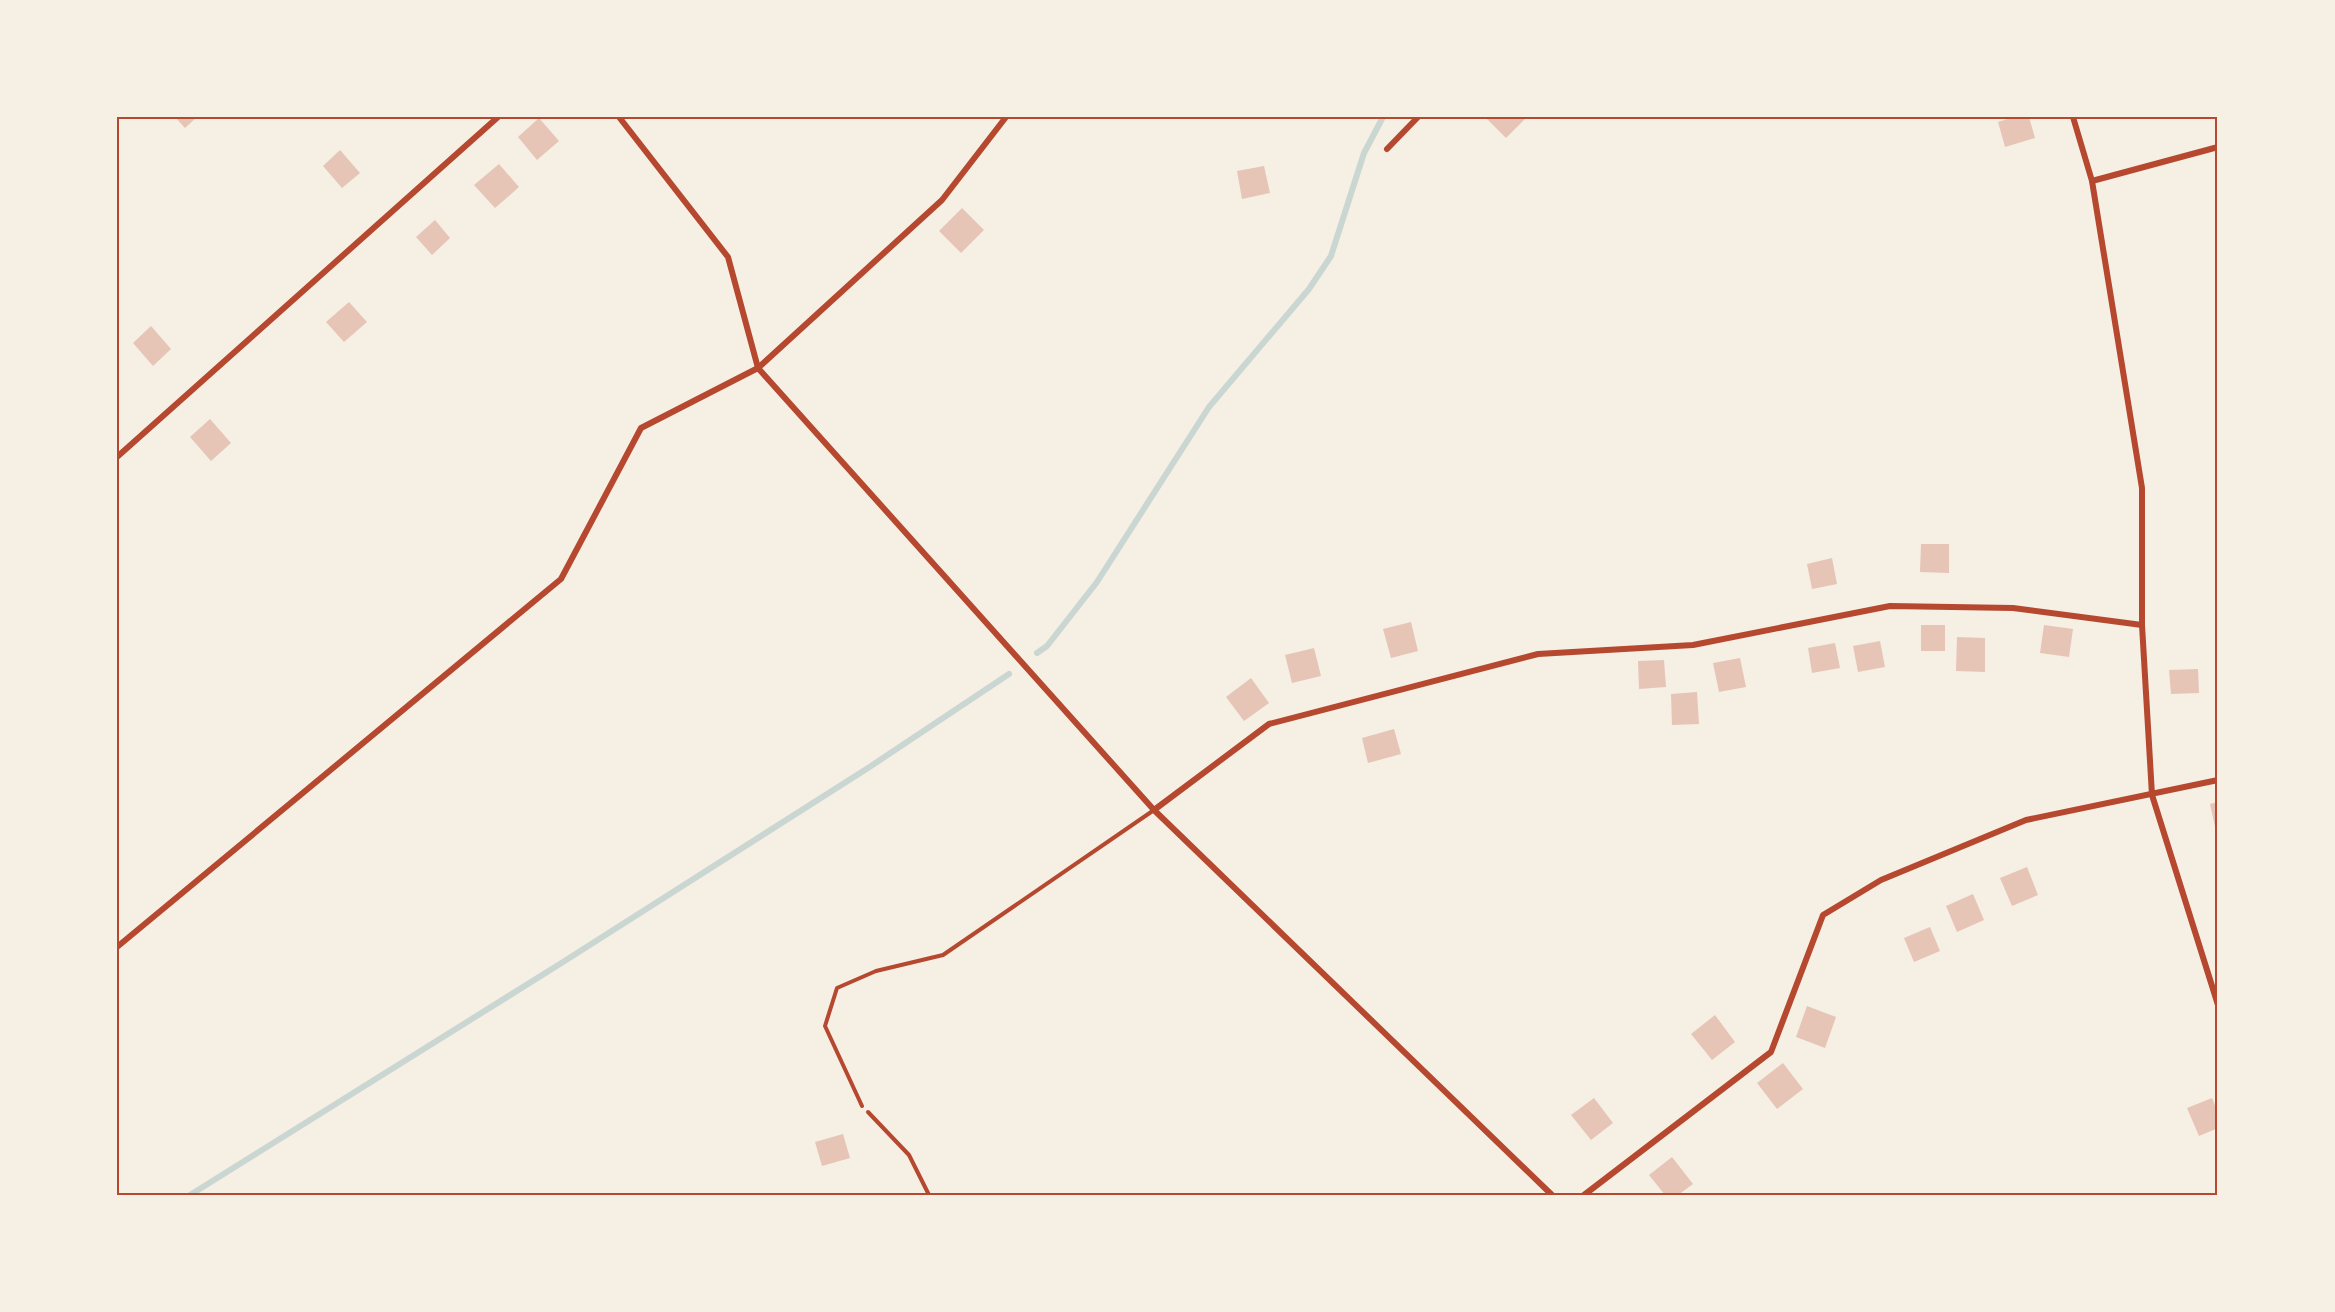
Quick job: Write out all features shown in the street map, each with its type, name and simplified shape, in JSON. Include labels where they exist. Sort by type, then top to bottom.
[{"type":"street","points":[[117,457],[498,117]]},
{"type":"street","points":[[620,117],[728,257],[758,368],[1154,810],[1552,1195]]},
{"type":"street","points":[[117,947],[561,579],[641,428],[758,368],[942,200],[1006,117]]},
{"type":"street","points":[[1387,148],[1418,117]]},
{"type":"street","points":[[2073,117],[2092,181],[2142,489],[2142,625],[2152,795],[2218,1005]]},
{"type":"street","points":[[2092,181],[2218,147]]},
{"type":"street","points":[[1154,810],[1269,724],[1538,654],[1693,645],[1890,606],[2013,608],[2142,625]]},
{"type":"street","points":[[1584,1195],[1772,1052],[1823,915],[1881,880],[2026,819],[2218,780]]},
{"type":"lane","points":[[862,1106],[825,1026],[837,988],[876,970],[943,955],[1154,810]]},
{"type":"path","points":[[862,1106],[909,1155],[929,1195]]},
{"type":"building","points":[[175,117],[197,117],[185,128]]},
{"type":"building","points":[[1485,117],[1527,117],[1506,138]]},
{"type":"building","points":[[2014,117],[2029,117],[2035,138],[2005,147],[1998,122]]},
{"type":"building","points":[[539,118],[559,141],[537,160],[518,137]]},
{"type":"building","points":[[340,150],[360,173],[342,188],[323,166]]},
{"type":"building","points":[[499,164],[519,187],[495,208],[474,185]]},
{"type":"building","points":[[1264,166],[1270,193],[1242,199],[1237,171]]},
{"type":"building","points":[[962,208],[984,230],[961,253],[939,231]]},
{"type":"building","points":[[435,220],[450,238],[432,255],[416,237]]},
{"type":"building","points":[[349,302],[367,322],[344,342],[326,322]]},
{"type":"building","points":[[151,326],[171,349],[153,366],[133,343]]},
{"type":"building","points":[[210,419],[231,443],[211,461],[190,437]]},
{"type":"building","points":[[1921,544],[1949,544],[1949,573],[1920,572]]},
{"type":"building","points":[[1832,558],[1837,584],[1812,589],[1807,564]]},
{"type":"building","points":[[1411,622],[1418,651],[1391,658],[1383,629]]},
{"type":"building","points":[[1921,625],[1945,625],[1945,651],[1921,651]]},
{"type":"building","points":[[2044,625],[2073,629],[2069,657],[2040,653]]},
{"type":"building","points":[[1957,637],[1985,638],[1985,672],[1956,671]]},
{"type":"building","points":[[1880,641],[1885,667],[1858,672],[1853,646]]},
{"type":"building","points":[[1835,643],[1840,668],[1812,673],[1808,648]]},
{"type":"building","points":[[1314,648],[1321,676],[1292,683],[1285,655]]},
{"type":"building","points":[[1740,658],[1746,687],[1719,692],[1713,663]]},
{"type":"building","points":[[1664,660],[1666,687],[1639,689],[1638,661]]},
{"type":"building","points":[[2198,669],[2199,693],[2171,694],[2169,670]]},
{"type":"building","points":[[1251,678],[1269,703],[1244,721],[1226,697]]},
{"type":"building","points":[[1697,692],[1699,724],[1672,725],[1671,694]]},
{"type":"building","points":[[1394,729],[1401,754],[1368,763],[1362,738]]},
{"type":"building","points":[[2218,802],[2218,835],[2217,836],[2210,804]]},
{"type":"building","points":[[2027,867],[2038,895],[2012,906],[2000,878]]},
{"type":"building","points":[[1973,894],[1984,920],[1957,932],[1946,906]]},
{"type":"building","points":[[1930,927],[1940,951],[1914,962],[1904,938]]},
{"type":"building","points":[[1807,1006],[1836,1017],[1825,1048],[1796,1037]]},
{"type":"building","points":[[1715,1015],[1735,1042],[1712,1060],[1691,1034]]},
{"type":"building","points":[[1783,1063],[1803,1089],[1777,1109],[1757,1083]]},
{"type":"building","points":[[1594,1098],[1613,1123],[1591,1140],[1571,1115]]},
{"type":"building","points":[[2212,1098],[2218,1113],[2218,1128],[2199,1136],[2187,1108]]},
{"type":"building","points":[[843,1134],[850,1158],[822,1166],[815,1142]]},
{"type":"building","points":[[1672,1157],[1693,1184],[1678,1195],[1665,1195],[1649,1175]]},
{"type":"waterway","points":[[1037,653],[1047,646],[1097,582],[1209,407],[1309,289],[1331,256],[1364,153],[1383,117]]},
{"type":"waterway","points":[[190,1195],[868,768],[1009,674]]}]
